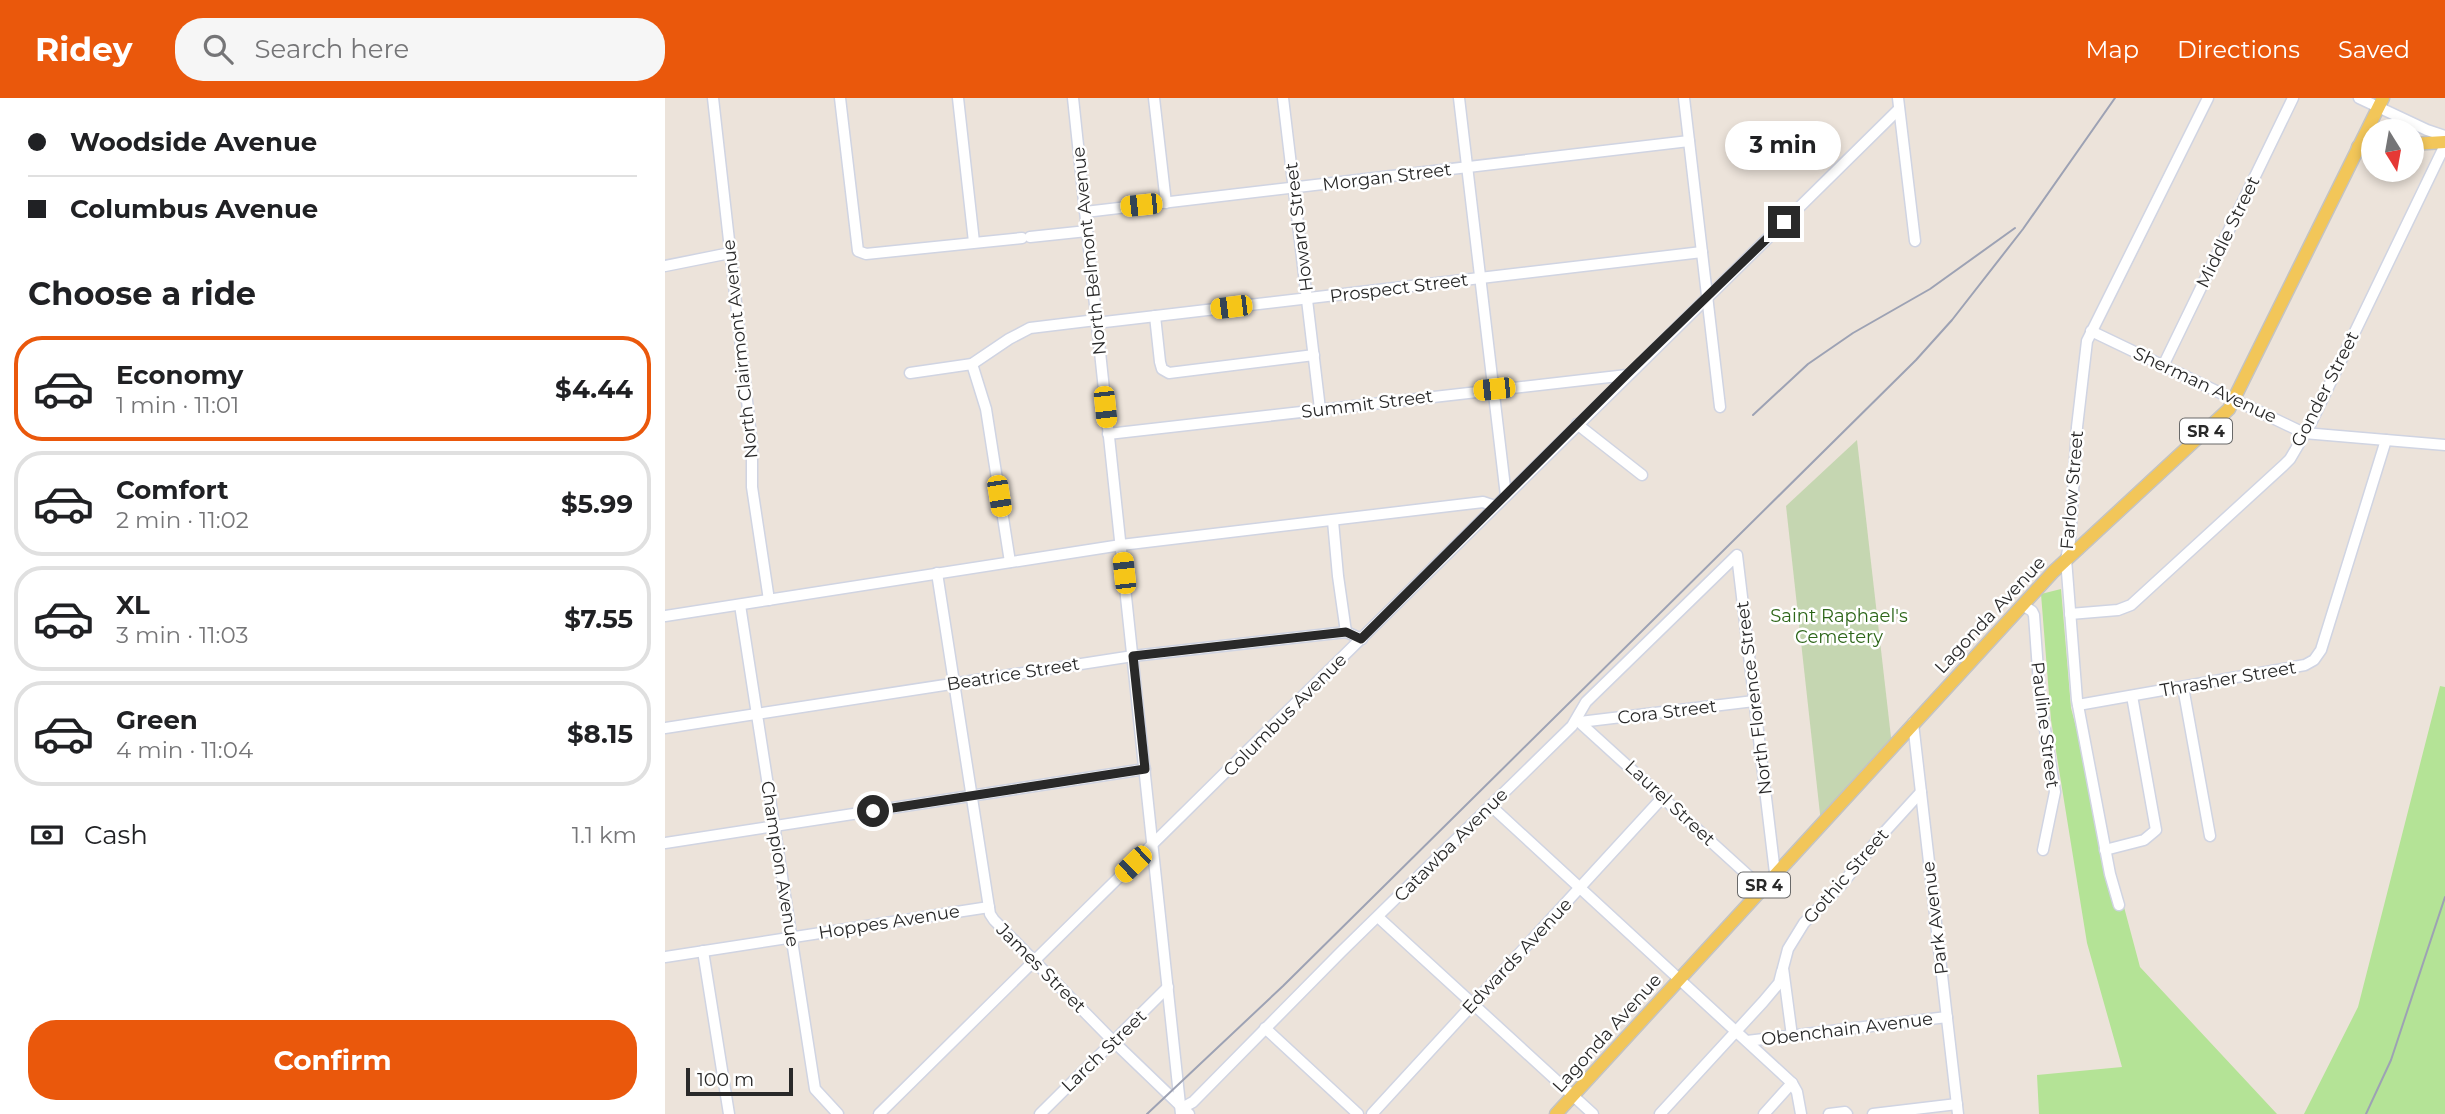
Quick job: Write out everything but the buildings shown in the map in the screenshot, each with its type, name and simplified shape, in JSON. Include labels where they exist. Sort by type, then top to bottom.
[{"type":"main road","name":"Lagonda Avenue","points":[[1556,1114],[2022,605],[2066,559],[2221,418],[2234,400],[2380,103]]},
{"type":"main road","points":[[2424,144],[2445,144]]},
{"type":"street","name":"North Clairmont Avenue","points":[[713,98],[752,445],[752,486],[769,600]]},
{"type":"street","points":[[840,98],[856,247],[860,253],[1087,231]]},
{"type":"street","points":[[958,98],[974,242]]},
{"type":"street","name":"North Belmont Avenue","points":[[1073,98],[1095,321],[1184,1112]]},
{"type":"street","points":[[1154,98],[1166,202]]},
{"type":"street","name":"Howard Street","points":[[1283,98],[1320,409]]},
{"type":"street","points":[[1459,98],[1506,496]]},
{"type":"street","points":[[1684,98],[1720,407]]},
{"type":"street","name":"Farlow Street","points":[[2119,905],[2105,850],[2078,705],[2070,614],[2066,559],[2070,541],[2077,427],[2087,341],[2208,98]]},
{"type":"street","name":"Middle Street","points":[[2163,366],[2293,98]]},
{"type":"street","points":[[2359,98],[2380,103],[2427,130],[2445,136]]},
{"type":"street","points":[[1898,104],[1915,241]]},
{"type":"street","name":"Columbus Avenue","points":[[879,1114],[1707,298],[1898,104]]},
{"type":"street","name":"Morgan Street","points":[[1085,212],[1689,141]]},
{"type":"street","name":"Gonder Street","points":[[2070,614],[2117,610],[2131,605],[2290,459],[2310,425],[2445,144]]},
{"type":"street","name":"Prospect Street","points":[[972,364],[1030,328],[1307,299],[1702,252]]},
{"type":"street","points":[[665,266],[730,253]]},
{"type":"street","points":[[1154,316],[1160,362],[1162,369],[1169,373],[1314,355]]},
{"type":"street","name":"Sherman Avenue","points":[[2091,331],[2304,433],[2445,445]]},
{"type":"street","points":[[910,373],[972,364],[986,409],[1010,562]]},
{"type":"street","name":"Summit Street","points":[[1108,434],[1627,374]]},
{"type":"street","points":[[1577,424],[1642,475]]},
{"type":"street","name":"Thrasher Street","points":[[2078,705],[2305,665],[2318,656],[2386,440]]},
{"type":"street","points":[[665,616],[1121,545],[1483,502],[1495,506]]},
{"type":"street","points":[[1333,521],[1346,632],[1361,639]]},
{"type":"street","name":"North Florence Street","points":[[1714,577],[1737,555],[1775,873]]},
{"type":"street","name":"James Street","points":[[937,573],[989,907],[994,920],[1184,1112]]},
{"type":"street","name":"Catawba Avenue","points":[[1184,1112],[1265,1028],[1579,721],[1586,702],[1714,577]]},
{"type":"street","name":"Champion Avenue","points":[[740,605],[815,1089],[838,1114]]},
{"type":"street","name":"Pauline Street","points":[[2022,605],[2034,615],[2040,698],[2055,792],[2043,850]]},
{"type":"street","name":"Beatrice Street","points":[[665,729],[1133,656],[1346,632]]},
{"type":"street","points":[[2183,687],[2210,836]]},
{"type":"street","points":[[2105,850],[2144,840],[2157,830],[2132,696]]},
{"type":"street","name":"Cora Street","points":[[1579,721],[1754,701]]},
{"type":"street","name":"Laurel Street","points":[[1579,721],[1762,888]]},
{"type":"street","name":"Park Avenue","points":[[1913,723],[1958,1109]]},
{"type":"street","points":[[665,843],[1145,769]]},
{"type":"street","name":"Gothic Street","points":[[1660,1114],[1779,983],[1788,949],[1804,923],[1842,884],[1921,792]]},
{"type":"street","name":"Edwards Avenue","points":[[1372,1114],[1663,797]]},
{"type":"street","points":[[1491,806],[1792,1083],[1797,1092],[1801,1114]]},
{"type":"street","name":"Hoppes Avenue","points":[[665,957],[989,907]]},
{"type":"street","points":[[1378,917],[1593,1114]]},
{"type":"street","points":[[703,951],[728,1114]]},
{"type":"street","name":"Gothic Street","points":[[1783,968],[1792,1036]]},
{"type":"street","name":"Larch Street","points":[[1040,1114],[1168,987]]},
{"type":"street","name":"Obenchain Avenue","points":[[1747,1041],[1947,1017]]},
{"type":"street","points":[[1265,1028],[1358,1114]]},
{"type":"street","points":[[1764,1114],[1792,1083]]},
{"type":"street","points":[[1873,1114],[1958,1109]]},
{"type":"street","points":[[1829,1114],[1847,1114]]},
{"type":"green space","name":"Saint Raphael's Cemetery","points":[[1857,440],[1892,746],[1821,823],[1786,506]]},
{"type":"green space","points":[[2061,589],[2071,708],[2140,967],[2277,1114],[2039,1114],[2037,1075],[2122,1067],[2087,943],[2051,720],[2041,594]]},
{"type":"green space","points":[[2440,686],[2445,687],[2445,1114],[2304,1114],[2358,1007]]},
{"type":"railway","points":[[1147,1114],[1283,986],[1916,360],[1952,320],[2023,229],[2115,98]]},
{"type":"railway","points":[[1753,415],[1808,364],[1853,333],[1930,289],[2015,228]]},
{"type":"railway","points":[[2366,1114],[2391,1060],[2445,897]]},
{"type":"route","points":[[873,811],[1145,769],[1133,656],[1346,632],[1361,639],[1784,222]]}]
